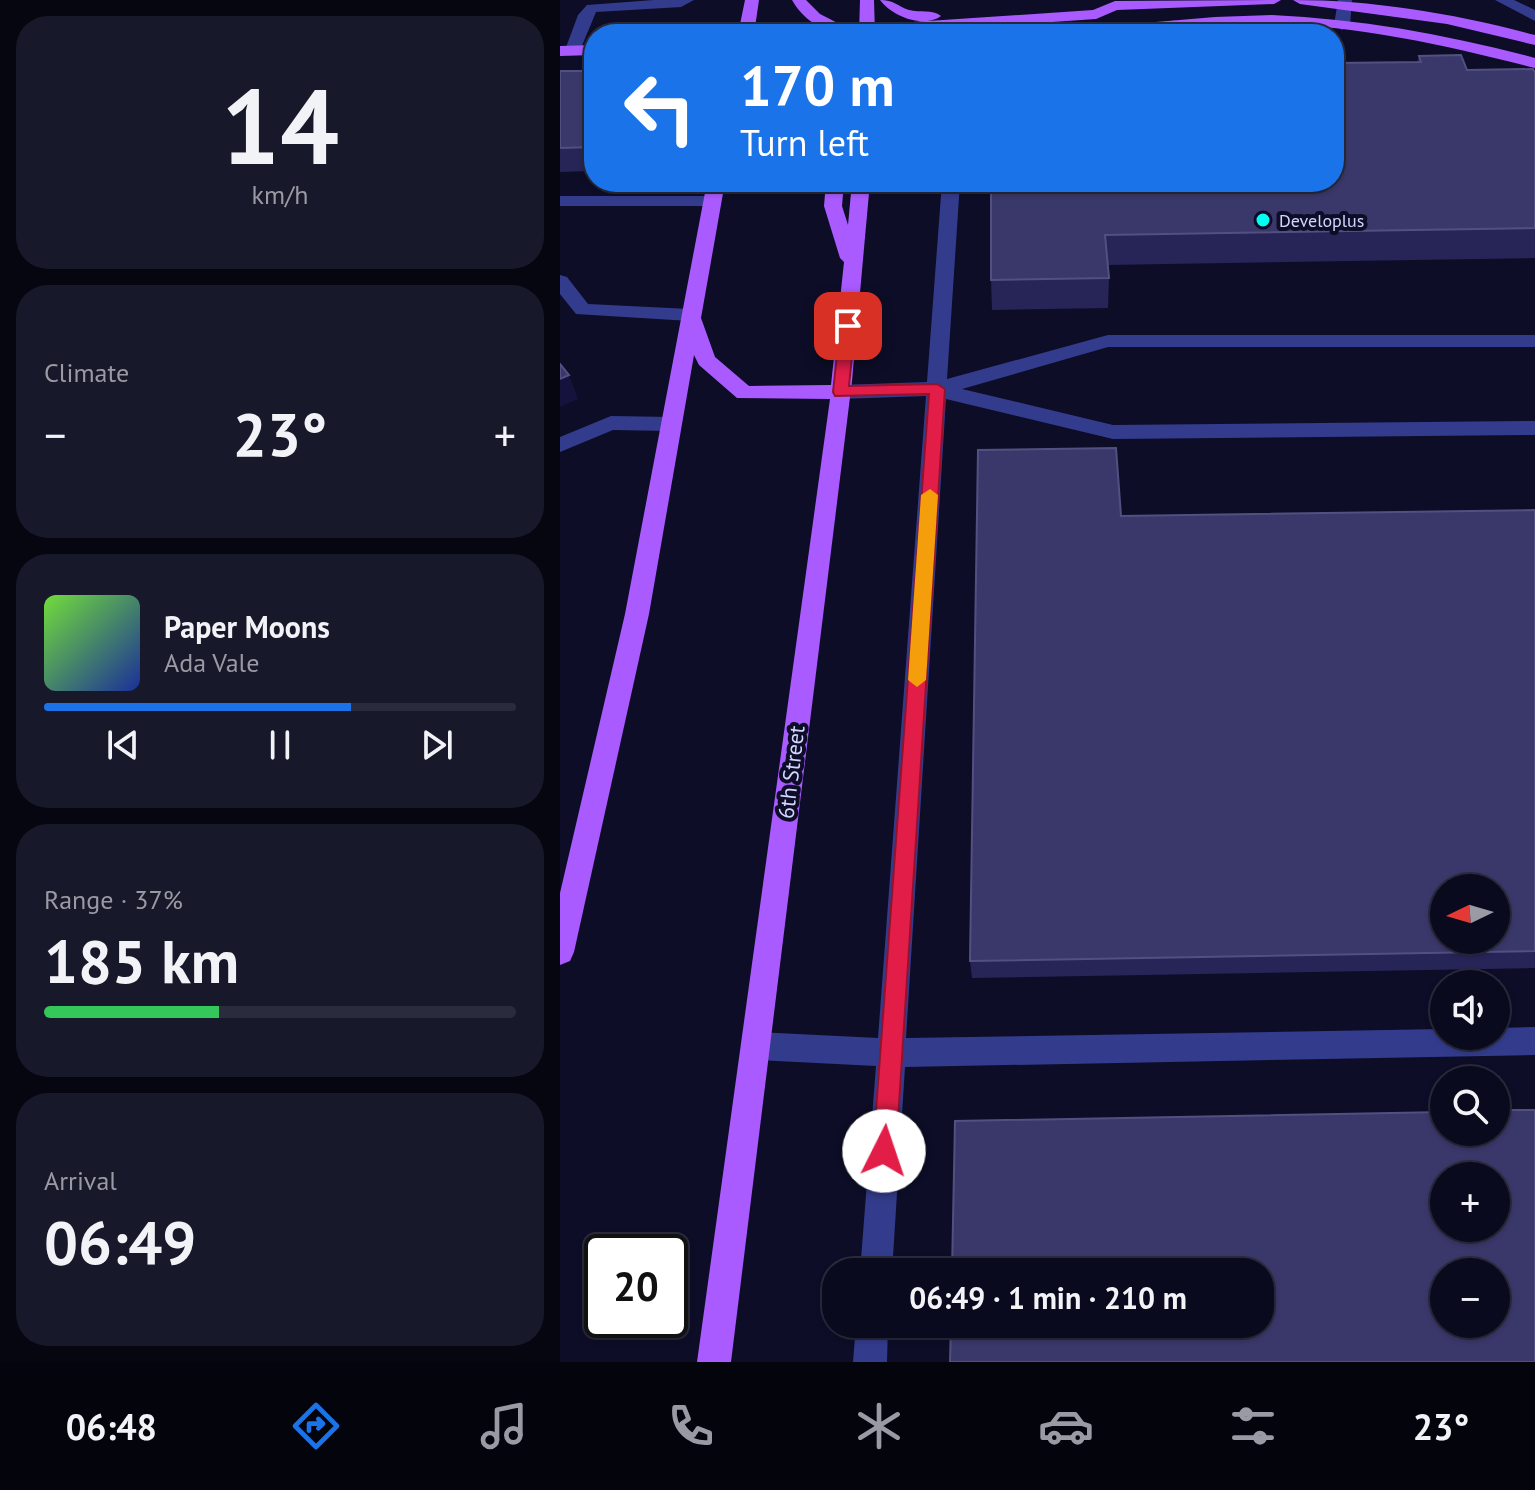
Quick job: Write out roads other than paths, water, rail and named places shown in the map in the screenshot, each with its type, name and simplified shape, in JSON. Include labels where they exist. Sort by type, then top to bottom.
[{"type":"main road","points":[[748,24],[752,0]]},
{"type":"main road","points":[[799,0],[803,10],[824,24]]},
{"type":"main road","points":[[867,0],[867,24]]},
{"type":"main road","points":[[887,0],[892,8],[903,14],[919,16],[1089,4],[1115,6],[1274,0]]},
{"type":"main road","points":[[1300,0],[1345,2],[1441,17],[1535,40]]},
{"type":"main road","points":[[955,24],[1096,14],[1115,6]]},
{"type":"main road","points":[[1257,24],[1298,21],[1331,24]]},
{"type":"main road","points":[[1344,25],[1432,37],[1535,63]]},
{"type":"main road","points":[[560,952],[637,614],[714,192]]},
{"type":"main road","points":[[834,192],[833,206],[854,272]]},
{"type":"main road","name":"6th Street","points":[[714,1362],[840,392],[860,192]]},
{"type":"main road","points":[[690,315],[706,360],[744,393],[840,392]]},
{"type":"street","points":[[567,50],[586,15],[597,6],[677,4],[687,0]]},
{"type":"street","points":[[1502,0],[1535,16]]},
{"type":"street","points":[[1342,24],[1345,2]]},
{"type":"street","points":[[877,1258],[950,192]]},
{"type":"street","points":[[560,201],[712,201]]},
{"type":"street","points":[[560,281],[583,310],[690,315]]},
{"type":"street","points":[[840,392],[937,389],[1108,341],[1535,341]]},
{"type":"street","points":[[937,389],[1113,432],[1535,428]]},
{"type":"street","points":[[560,445],[611,423],[671,424]]},
{"type":"street","points":[[755,1046],[891,1053],[1535,1041]]},
{"type":"street","points":[[870,1362],[871,1338]]},
{"type":"place","name":"Developlus","points":[[1263,220]]}]
